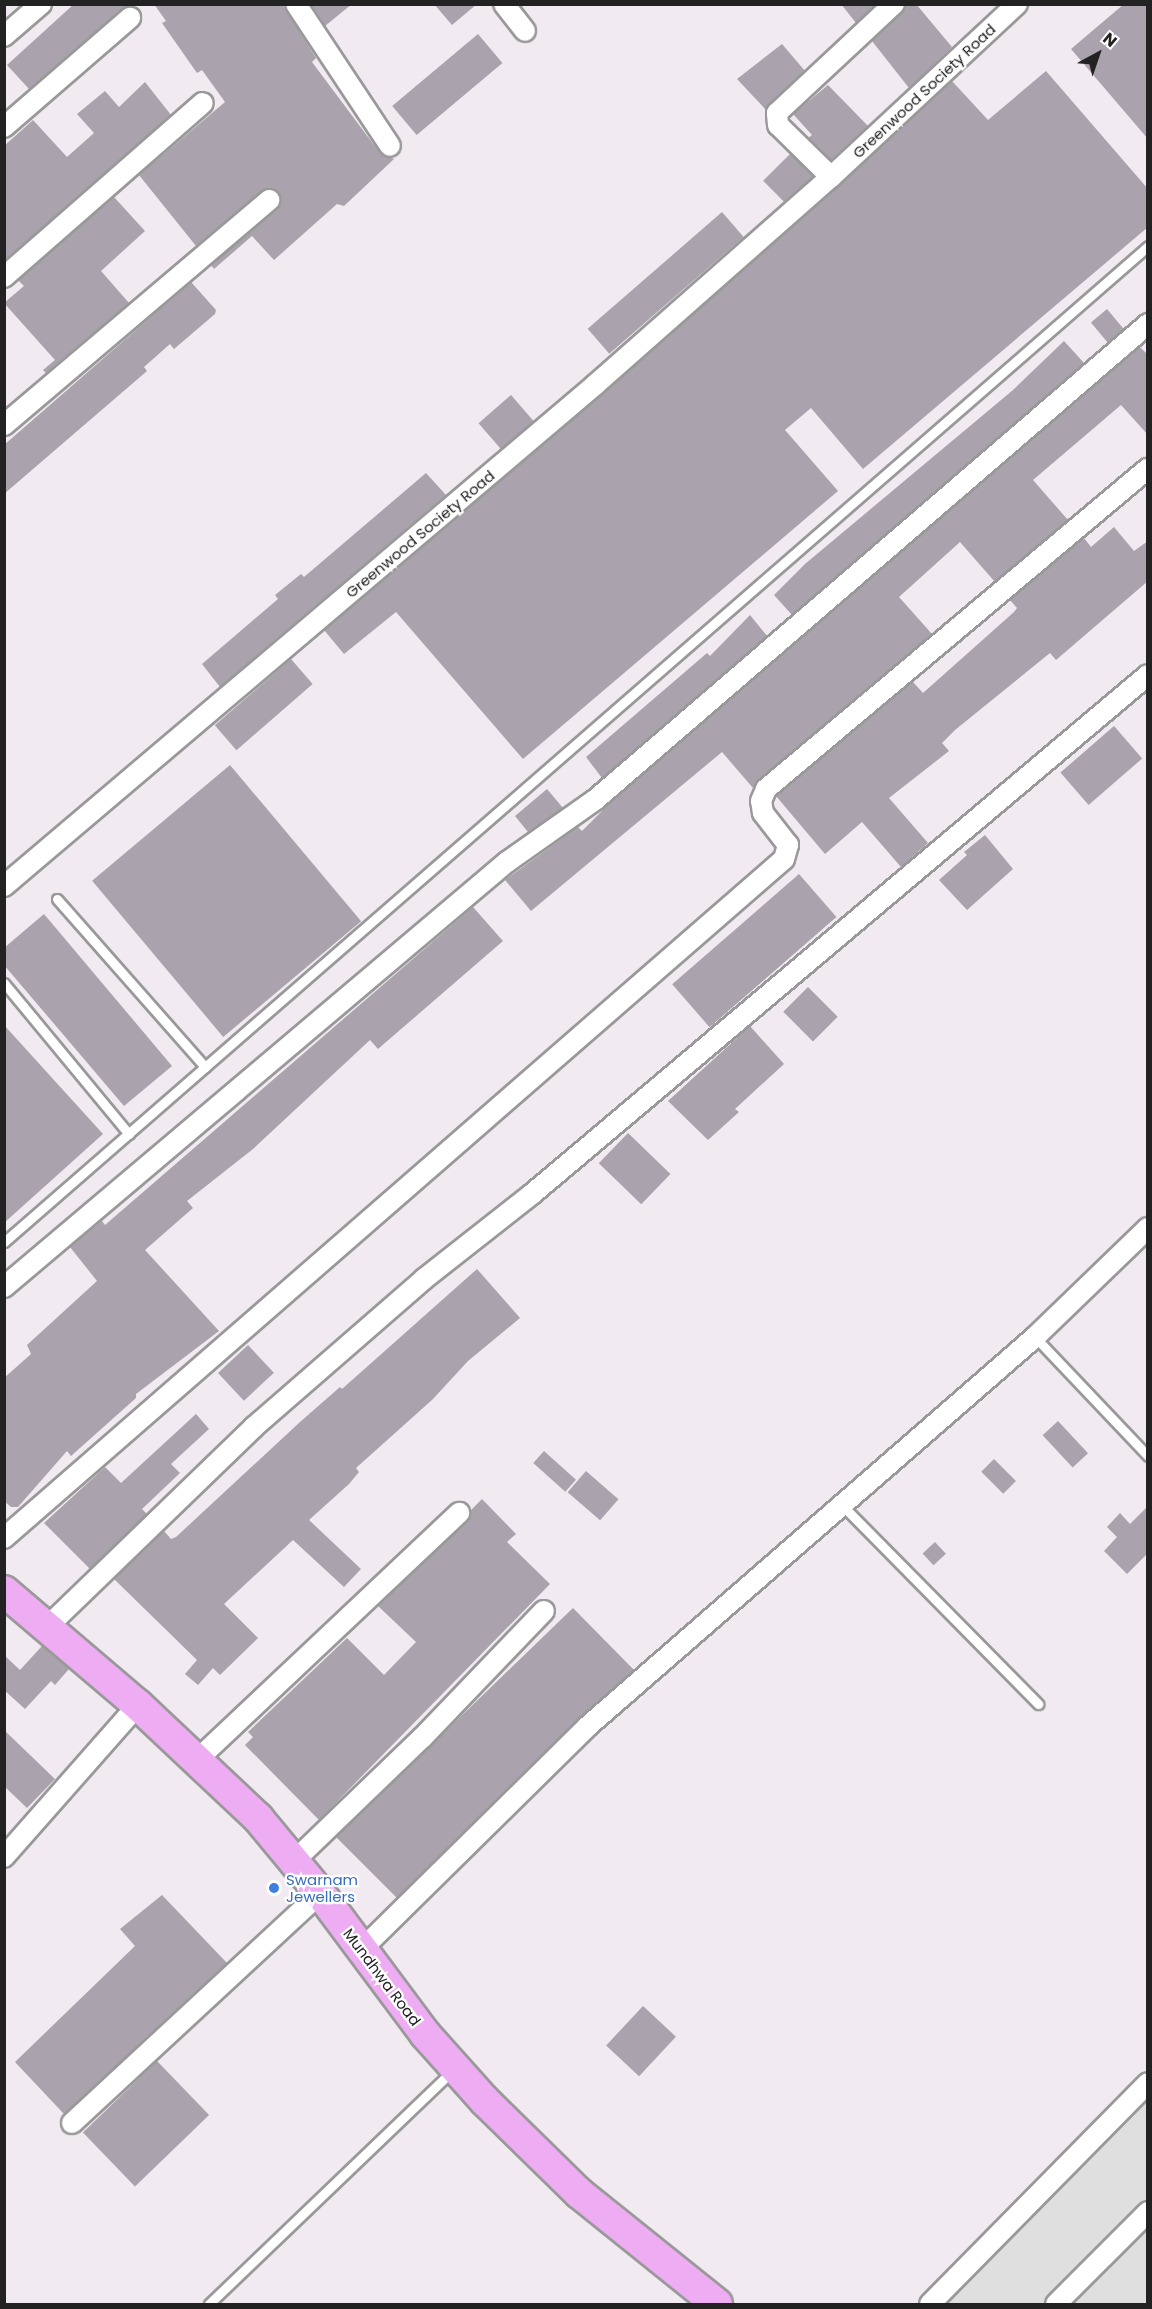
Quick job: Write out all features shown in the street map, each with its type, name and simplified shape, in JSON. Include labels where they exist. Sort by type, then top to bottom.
[{"type":"main road","name":"Mundhwa Road","points":[[4,1591],[198,1759],[258,1818],[320,1893],[425,2034],[455,2067],[579,2193],[717,2304]]},
{"type":"street","points":[[4,36],[41,4]]},
{"type":"street","points":[[296,4],[390,146]]},
{"type":"street","points":[[504,4],[525,31]]},
{"type":"street","points":[[831,177],[778,125],[777,113],[894,4]]},
{"type":"street","name":"Greenwood Society Road","points":[[4,886],[595,386],[831,177],[1017,4]]},
{"type":"street","points":[[4,127],[130,18]]},
{"type":"street","points":[[4,277],[203,103]]},
{"type":"street","points":[[7,417],[269,200]]},
{"type":"street","points":[[4,1287],[507,862],[595,800],[1148,324]]},
{"type":"street","points":[[4,1538],[784,859],[788,845],[763,813],[761,801],[766,789],[1148,470]]},
{"type":"street","points":[[46,1628],[254,1427],[424,1279],[532,1194],[1148,675]]},
{"type":"street","points":[[362,1949],[588,1726],[1035,1336],[1148,1227]]},
{"type":"street","points":[[198,1759],[459,1513]]},
{"type":"street","points":[[294,1861],[422,1738],[544,1611]]},
{"type":"street","points":[[4,1857],[138,1706]]},
{"type":"street","points":[[72,2123],[320,1893]]},
{"type":"street","points":[[930,2304],[1148,2083]]},
{"type":"street","points":[[1056,2304],[1148,2212]]},
{"type":"lane","points":[[4,1242],[1148,246]]},
{"type":"lane","points":[[57,899],[205,1067]]},
{"type":"lane","points":[[4,984],[129,1134]]},
{"type":"lane","points":[[1035,1336],[1148,1456]]},
{"type":"lane","points":[[841,1504],[1038,1704]]},
{"type":"lane","points":[[209,2304],[455,2067]]},
{"type":"shaded area","points":[[1147,2069],[1147,2304],[917,2304]]},
{"type":"building","points":[[74,4],[131,4],[29,89],[7,65]]},
{"type":"building","points":[[154,4],[282,4],[316,58],[312,62],[380,153],[394,159],[344,206],[337,204],[274,260],[252,236],[214,269],[211,265],[277,209],[281,197],[274,189],[262,191],[196,246],[139,175],[225,102],[202,70],[197,73],[162,23],[166,21]]},
{"type":"building","points":[[311,4],[352,4],[325,26]]},
{"type":"building","points":[[434,4],[477,4],[452,25]]},
{"type":"building","points":[[841,4],[876,4],[856,23]]},
{"type":"building","points":[[906,4],[916,4],[952,47],[909,88],[872,41],[902,13]]},
{"type":"building","points":[[1124,4],[1148,4],[1148,139],[1071,49]]},
{"type":"building","points":[[478,34],[502,63],[417,135],[392,106]]},
{"type":"building","points":[[782,44],[805,71],[766,110],[737,79]]},
{"type":"building","points":[[1046,71],[1148,189],[1148,227],[863,469],[811,408],[785,430],[838,491],[523,759],[396,612],[344,654],[324,630],[603,394],[952,81],[988,120]]},
{"type":"building","points":[[145,82],[171,115],[4,261],[4,146],[33,120],[67,157],[94,133],[77,114],[105,91],[119,107]]},
{"type":"building","points":[[828,85],[868,126],[831,160],[808,138],[812,135],[793,114]]},
{"type":"building","points":[[790,154],[813,177],[786,204],[763,181]]},
{"type":"building","points":[[114,197],[145,231],[101,271],[129,303],[46,373],[43,370],[55,360],[4,303],[24,286],[18,280]]},
{"type":"building","points":[[722,212],[744,237],[609,354],[588,329]]},
{"type":"building","points":[[191,282],[216,310],[215,314],[174,349],[170,344],[144,367],[147,371],[4,494],[4,445]]},
{"type":"building","points":[[1107,309],[1124,329],[1108,342],[1091,322]]},
{"type":"building","points":[[1064,341],[1084,363],[792,615],[774,595],[805,564],[1013,390]]},
{"type":"building","points":[[1140,347],[1148,355],[1148,435],[1121,405],[1033,480],[1068,520],[995,582],[960,542],[899,597],[932,634],[758,780],[753,788],[722,752],[531,911],[505,880],[578,827],[582,831],[616,797]]},
{"type":"building","points":[[511,395],[534,421],[502,450],[479,423]]},
{"type":"building","points":[[426,473],[446,495],[220,687],[202,664],[278,599],[275,595],[301,574],[304,577]]},
{"type":"building","points":[[1114,527],[1134,551],[1148,541],[1148,581],[1056,660],[1050,653],[955,730],[942,743],[949,751],[889,798],[928,843],[901,867],[862,822],[825,854],[776,796],[913,682],[923,693],[1014,612],[1017,608],[1010,600],[1084,538],[1091,547]]},
{"type":"building","points":[[750,615],[767,636],[602,778],[586,757],[707,653],[710,656]]},
{"type":"building","points":[[291,659],[313,684],[236,750],[215,725]]},
{"type":"building","points":[[1114,726],[1142,758],[1089,805],[1060,773]]},
{"type":"building","points":[[230,765],[361,921],[223,1037],[92,881]]},
{"type":"building","points":[[547,789],[563,808],[528,832],[515,816]]},
{"type":"building","points":[[985,835],[1013,869],[967,910],[939,880],[967,855],[964,852]]},
{"type":"building","points":[[799,874],[836,917],[710,1027],[672,984]]},
{"type":"building","points":[[473,907],[503,941],[378,1049],[370,1040],[253,1149],[187,1201],[193,1208],[145,1250],[219,1331],[136,1394],[136,1398],[71,1456],[67,1451],[18,1507],[11,1507],[4,1501],[4,1378],[31,1354],[27,1345],[97,1281],[70,1247],[102,1221],[105,1225]]},
{"type":"building","points":[[44,914],[172,1066],[124,1106],[4,965],[4,948]]},
{"type":"building","points":[[808,987],[838,1017],[813,1041],[783,1012]]},
{"type":"building","points":[[4,1025],[103,1134],[4,1223]]},
{"type":"building","points":[[750,1026],[784,1064],[735,1109],[739,1112],[708,1140],[668,1101]]},
{"type":"building","points":[[628,1133],[670,1174],[641,1204],[599,1163]]},
{"type":"building","points":[[477,1269],[520,1318],[468,1361],[433,1399],[356,1468],[359,1472],[349,1484],[309,1520],[361,1569],[344,1587],[293,1540],[224,1604],[258,1638],[220,1675],[213,1668],[198,1685],[185,1674],[197,1660],[114,1579],[164,1531],[171,1539],[176,1537],[300,1422],[340,1387],[342,1389]]},
{"type":"building","points":[[248,1345],[274,1373],[244,1401],[218,1373]]},
{"type":"building","points":[[196,1414],[209,1429],[171,1464],[180,1473],[142,1509],[147,1514],[90,1569],[44,1523],[105,1467],[121,1483]]},
{"type":"building","points":[[1058,1421],[1088,1453],[1073,1468],[1043,1435]]},
{"type":"building","points":[[544,1451],[576,1480],[565,1492],[533,1463]]},
{"type":"building","points":[[994,1459],[1016,1481],[1003,1494],[981,1472]]},
{"type":"building","points":[[586,1471],[618,1499],[600,1520],[568,1492]]},
{"type":"building","points":[[482,1499],[516,1534],[507,1542],[550,1584],[319,1820],[245,1745],[253,1737],[248,1732],[347,1638],[384,1675],[416,1642],[378,1606],[467,1522],[471,1510]]},
{"type":"building","points":[[1148,1506],[1148,1553],[1127,1574],[1104,1551],[1117,1537],[1107,1527],[1120,1513],[1130,1524]]},
{"type":"building","points":[[935,1542],[946,1554],[933,1565],[923,1554]]},
{"type":"building","points":[[573,1608],[634,1670],[580,1717],[397,1898],[336,1837]]},
{"type":"building","points":[[42,1646],[69,1669],[55,1685],[51,1681],[25,1709],[4,1690],[4,1655],[20,1670]]},
{"type":"building","points":[[4,1730],[55,1779],[27,1808],[4,1786]]},
{"type":"building","points":[[162,1895],[227,1963],[64,2114],[15,2062],[135,1946],[120,1929]]},
{"type":"building","points":[[643,2006],[676,2037],[639,2076],[606,2045]]},
{"type":"building","points":[[157,2061],[209,2115],[135,2187],[83,2133]]},
{"type":"place","name":"Swarnam Jewellers","points":[[274,1888]]}]
